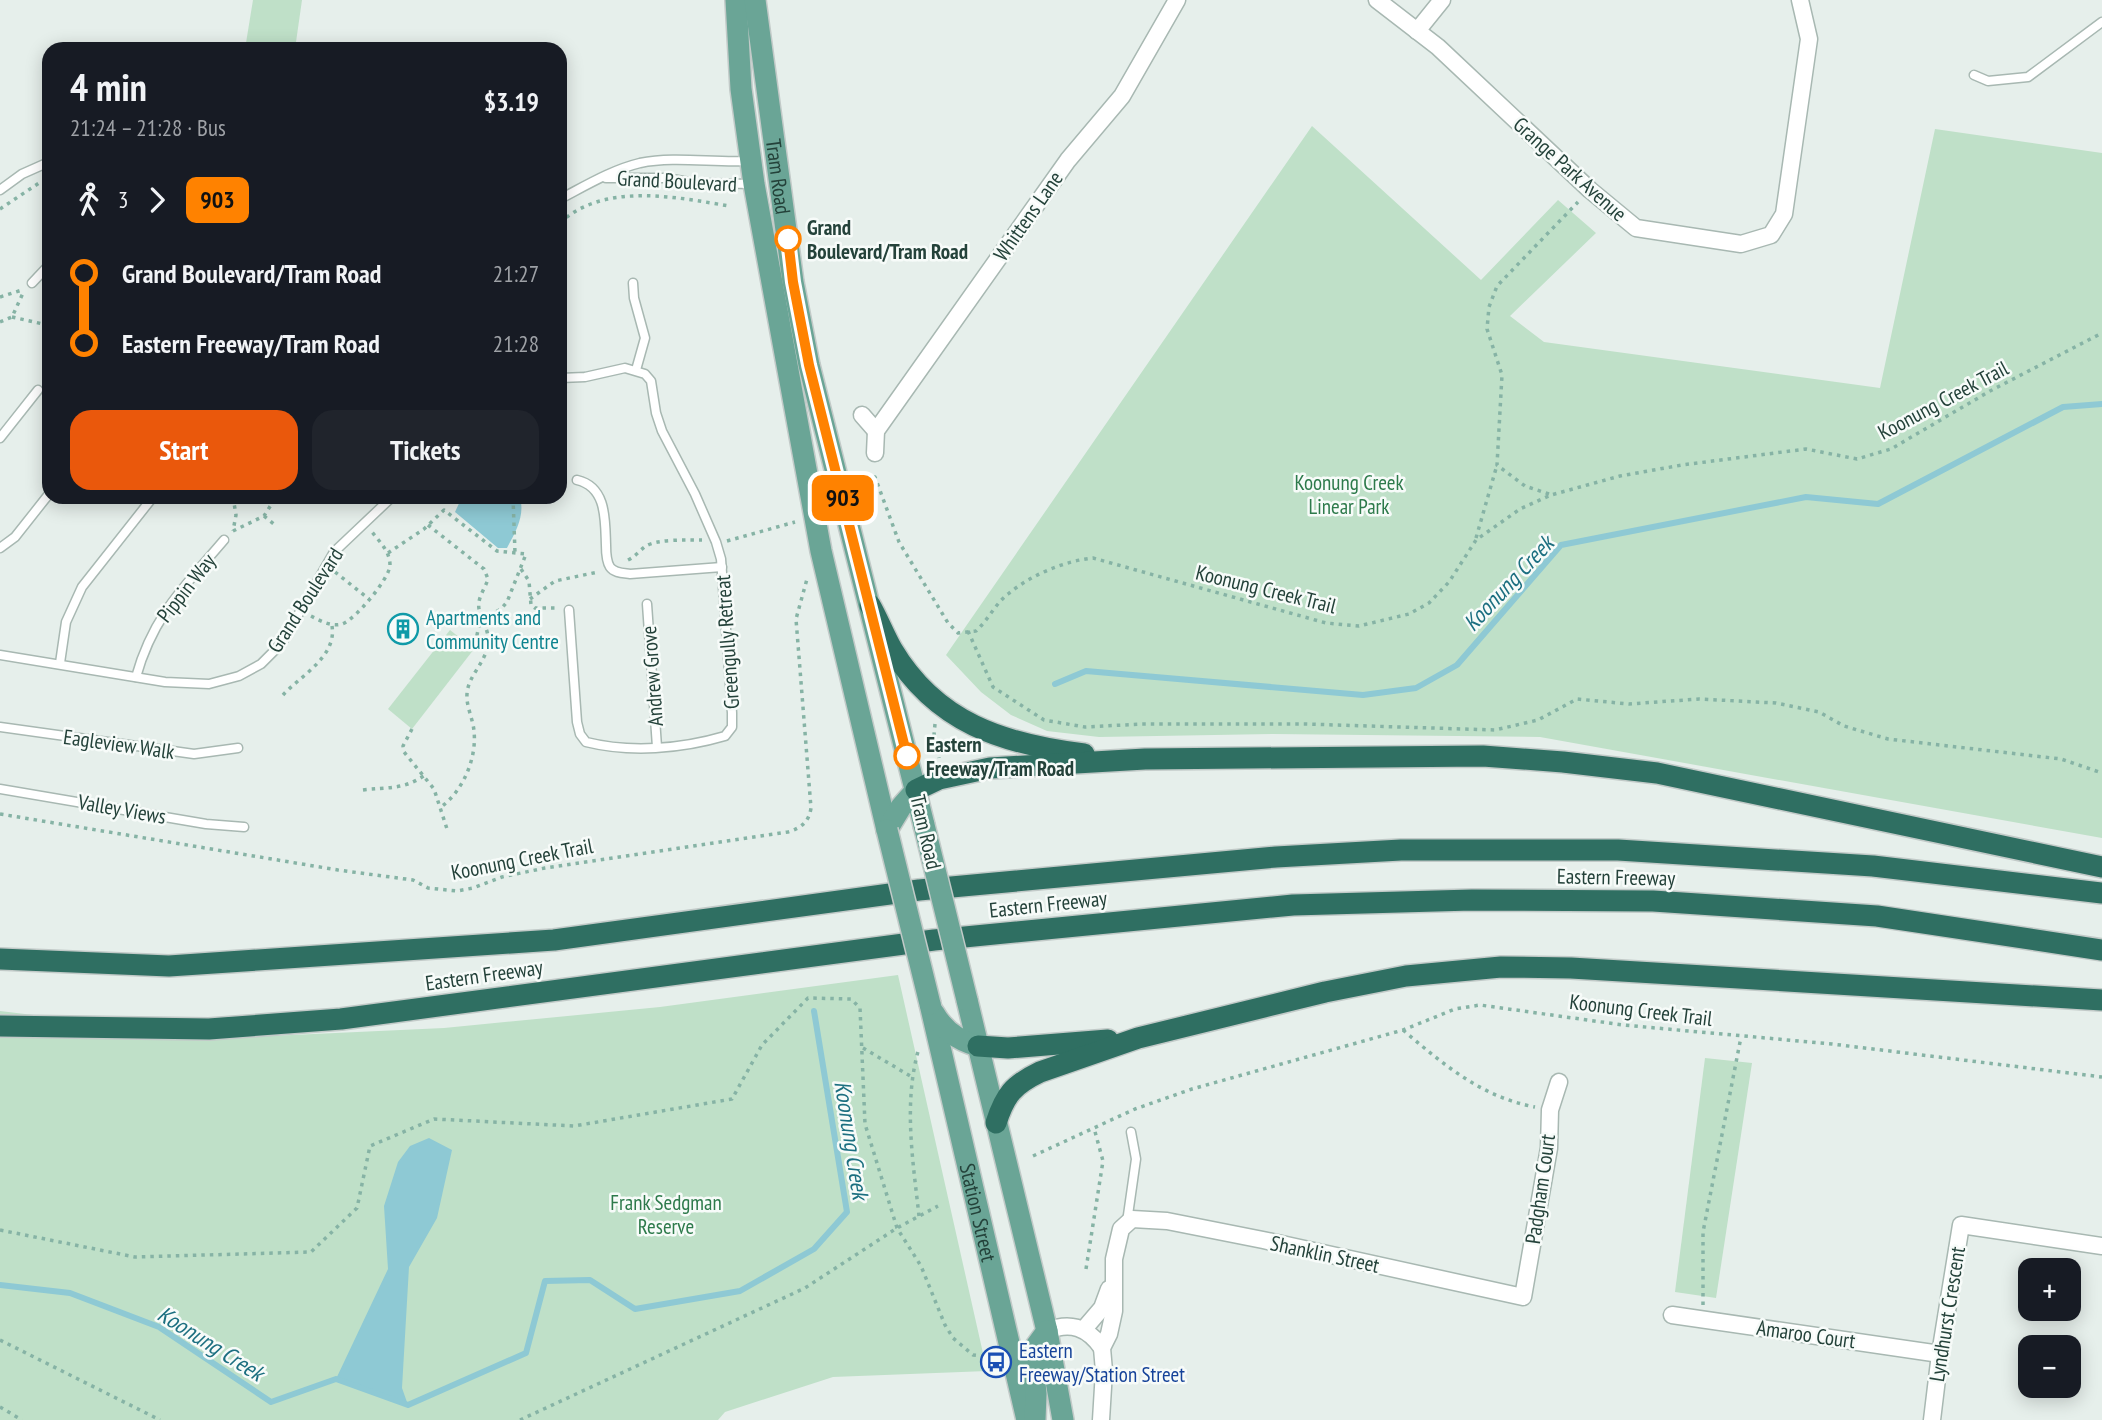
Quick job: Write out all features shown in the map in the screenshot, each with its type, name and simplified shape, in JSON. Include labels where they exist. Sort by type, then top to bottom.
[{"type":"highway","points":[[870,605],[892,649],[924,691],[965,722],[1033,746],[1086,755],[1145,759]]},
{"type":"highway","points":[[916,790],[939,779],[990,768],[1145,759],[1482,757],[1563,762],[1657,773],[2102,867]]},
{"type":"highway","name":"Eastern Freeway","points":[[0,959],[169,966],[554,940],[919,890],[1276,857],[1401,850],[1618,850],[1860,865],[2102,892]]},
{"type":"highway","name":"Eastern Freeway","points":[[0,1026],[209,1030],[341,1019],[934,940],[1306,905],[1472,900],[1654,901],[1877,916],[2102,950]]},
{"type":"highway","points":[[996,1124],[1010,1091],[1040,1072],[1138,1038],[1325,992],[1406,976],[1501,967],[1572,968],[2102,1000]]},
{"type":"highway","points":[[978,1046],[1008,1048],[1138,1038]]},
{"type":"main road","name":"Tram Road","points":[[736,0],[741,89],[754,184],[821,551],[930,1004]]},
{"type":"main road","name":"Tram Road","points":[[755,0],[796,294],[809,365],[978,1046]]},
{"type":"main road","points":[[752,161],[780,172]]},
{"type":"main road","points":[[754,184],[780,172]]},
{"type":"main road","points":[[887,830],[901,807],[916,790]]},
{"type":"main road","points":[[930,1004],[944,1028],[960,1040],[978,1046]]},
{"type":"main road","name":"Station Street","points":[[930,1004],[1027,1420]]},
{"type":"main road","name":"Station Street","points":[[978,1046],[1047,1331],[1063,1420]]},
{"type":"main road","points":[[1035,1420],[1037,1394],[1033,1361],[1036,1346],[1047,1331]]},
{"type":"street","name":"Whittens Lane","points":[[876,432],[1068,160],[1122,96],[1177,0]]},
{"type":"street","name":"Grange Park Avenue","points":[[1377,0],[1438,47],[1590,190],[1636,228],[1741,244],[1771,235],[1784,214],[1809,39],[1800,0]]},
{"type":"street","points":[[1417,31],[1442,0]]},
{"type":"street","points":[[862,415],[876,432],[875,453]]},
{"type":"street","name":"Padgham Court","points":[[1523,1297],[1549,1148],[1550,1110],[1559,1082]]},
{"type":"street","name":"Shanklin Street","points":[[1128,1222],[1138,1218],[1167,1221],[1523,1297]]},
{"type":"street","points":[[1101,1420],[1104,1371],[1102,1348],[1109,1334],[1114,1311],[1113,1280],[1117,1242],[1121,1229],[1128,1222]]},
{"type":"street","name":"Lyndhurst Crescent","points":[[1932,1420],[1961,1225],[2102,1246]]},
{"type":"street","points":[[1084,1329],[1102,1308],[1113,1280]]},
{"type":"street","name":"Amaroo Court","points":[[1672,1315],[1940,1354]]},
{"type":"street","points":[[1047,1331],[1059,1326],[1084,1329],[1102,1348]]},
{"type":"lane","points":[[1974,75],[1988,81],[2028,77],[2102,22]]},
{"type":"lane","name":"Grand Boulevard","points":[[567,195],[599,178],[640,163],[752,161]]},
{"type":"lane","points":[[0,190],[22,174],[42,165]]},
{"type":"lane","name":"Grand Boulevard","points":[[599,178],[666,178],[695,183],[754,184]]},
{"type":"lane","points":[[32,283],[42,272]]},
{"type":"lane","points":[[567,378],[625,368],[636,370],[645,338],[634,298],[633,283]]},
{"type":"lane","name":"Greengully Retreat","points":[[569,610],[580,734],[586,742],[608,748],[657,747],[714,740],[725,736],[732,727],[722,568],[716,542],[662,430],[656,413],[651,381],[636,370]]},
{"type":"lane","points":[[0,438],[38,390]]},
{"type":"lane","points":[[577,480],[591,485],[599,493],[607,555],[610,567],[617,572],[630,574],[722,568]]},
{"type":"lane","points":[[0,548],[15,537],[42,503]]},
{"type":"lane","points":[[60,663],[66,622],[82,587],[147,504]]},
{"type":"lane","name":"Grand Boulevard","points":[[0,654],[190,684],[209,684],[239,676],[272,655],[282,643],[325,564],[384,504]]},
{"type":"lane","name":"Pippin Way","points":[[136,677],[146,642],[167,608],[224,540]]},
{"type":"lane","name":"Andrew Grove","points":[[647,604],[657,747]]},
{"type":"lane","name":"Eagleview Walk","points":[[0,727],[194,754],[238,748]]},
{"type":"lane","name":"Valley Views","points":[[0,789],[206,824],[244,827]]},
{"type":"lane","points":[[1128,1222],[1136,1159],[1131,1132]]},
{"type":"path","points":[[0,209],[42,183]]},
{"type":"path","points":[[1476,540],[1497,465],[1502,375],[1487,329],[1489,307],[1497,286],[1590,190]]},
{"type":"path","points":[[567,217],[578,208],[599,201],[622,198],[664,198],[729,206]]},
{"type":"path","points":[[0,297],[24,289],[12,317]]},
{"type":"path","points":[[0,322],[12,317],[42,324]]},
{"type":"path","name":"Koonung Creek Trail","points":[[968,631],[976,631],[1007,594],[1041,574],[1072,560],[1093,558],[1326,623],[1359,626],[1409,614],[1429,603],[1449,582],[1476,540],[1520,509],[1551,495],[1620,476],[1805,449],[1857,459],[1891,449],[1990,391],[2102,333]]},
{"type":"path","points":[[1497,465],[1525,486],[1551,495]]},
{"type":"path","points":[[840,486],[875,477],[899,542],[948,623],[958,633],[968,631],[993,687],[1044,720],[1085,727],[1142,723],[1305,724],[1495,730],[1538,720],[1577,699],[1629,704],[1699,699],[1776,702],[1819,712],[1844,726],[1888,739],[2061,759],[2102,773]]},
{"type":"path","points":[[234,504],[236,515],[233,531],[264,516],[273,504]]},
{"type":"path","points":[[514,504],[517,553]]},
{"type":"path","points":[[388,553],[428,525],[443,510],[497,551],[526,554],[507,602],[501,610],[483,618],[477,629],[474,649]]},
{"type":"path","points":[[264,516],[275,524]]},
{"type":"path","points":[[300,610],[332,625],[351,620],[389,572],[388,553],[364,522]]},
{"type":"path","points":[[530,598],[555,581],[598,572],[631,558],[646,546],[655,543],[735,541],[795,522]]},
{"type":"path","points":[[428,525],[484,569],[488,579],[479,601],[479,610],[488,633],[486,653],[467,691],[474,732],[471,761],[457,792],[441,807]]},
{"type":"path","points":[[325,564],[369,599]]},
{"type":"path","points":[[521,569],[529,581],[531,605],[535,608],[569,610]]},
{"type":"path","name":"Koonung Creek Trail","points":[[0,814],[412,880],[428,888],[457,891],[502,877],[545,868],[788,832],[801,828],[810,815],[811,808],[796,619],[807,579]]},
{"type":"path","points":[[282,695],[314,667],[324,654],[334,634],[332,625]]},
{"type":"path","points":[[936,715],[934,735],[940,765]]},
{"type":"path","points":[[412,729],[403,747],[404,752],[425,775],[441,807],[448,832]]},
{"type":"path","points":[[363,790],[403,787],[425,775]]},
{"type":"path","points":[[0,1230],[135,1257],[311,1252],[357,1208],[370,1146],[434,1119],[574,1126],[732,1099],[762,1045],[808,998],[851,999],[860,1008],[865,1124],[897,1228],[921,1266],[953,1338],[973,1355],[993,1357]]},
{"type":"path","name":"Koonung Creek Trail","points":[[1033,1156],[1135,1109],[1192,1089],[1403,1030],[1455,1009],[1480,1005],[1623,1025],[1832,1044],[2102,1077]]},
{"type":"path","points":[[1403,1030],[1455,1073],[1511,1103],[1550,1110]]},
{"type":"path","points":[[1703,1320],[1703,1232],[1741,1037]]},
{"type":"path","points":[[919,1216],[911,1148],[912,1077],[921,1041]]},
{"type":"path","points":[[863,1048],[912,1077]]},
{"type":"path","points":[[1086,1269],[1103,1161],[1094,1128]]},
{"type":"path","points":[[520,1420],[805,1288],[897,1228],[938,1206]]},
{"type":"path","points":[[0,1340],[160,1420]]},
{"type":"path","points":[[0,1407],[22,1420]]},
{"type":"green space","points":[[253,0],[302,0],[296,42],[246,42]]},
{"type":"green space","name":"Koonung Creek Linear Park","points":[[1312,126],[1481,280],[1558,200],[1596,233],[1510,316],[1544,342],[1880,388],[1935,129],[2102,153],[2102,838],[1540,737],[1273,734],[1099,737],[1047,731],[1011,715],[981,692],[946,655]]},
{"type":"green space","points":[[450,630],[474,649],[412,729],[388,709]]},
{"type":"green space","name":"Frank Sedgman Reserve","points":[[898,975],[987,1371],[833,1377],[725,1412],[718,1420],[0,1420],[0,1011],[224,1038],[444,1028],[660,1007]]},
{"type":"green space","points":[[1705,1058],[1752,1063],[1716,1298],[1675,1292]]},
{"type":"water","points":[[459,504],[521,504],[520,517],[507,548],[498,548],[455,512]]},
{"type":"water","points":[[429,1138],[452,1150],[437,1218],[409,1267],[402,1388],[408,1405],[336,1379],[388,1269],[384,1206],[398,1162],[410,1146]]},
{"type":"waterway","name":"Koonung Creek","points":[[1055,684],[1086,671],[1363,695],[1416,688],[1457,665],[1561,545],[1806,497],[1878,504],[2063,407],[2102,404]]},
{"type":"waterway","name":"Koonung Creek","points":[[0,1285],[70,1293],[159,1327],[271,1402],[336,1379],[408,1405],[526,1353],[545,1281],[590,1280],[635,1309],[740,1291],[814,1249],[847,1212],[814,1011]]},
{"type":"bus line","name":"903","points":[[788,239],[793,282],[809,365],[907,756]]},
{"type":"place","name":"Grand Boulevard/Tram Road","points":[[788,239]]},
{"type":"place","name":"Apartments and Community Centre","points":[[403,629]]},
{"type":"place","name":"Eastern Freeway/Tram Road","points":[[907,756]]},
{"type":"place","name":"Eastern Freeway/Station Street","points":[[996,1362]]}]
